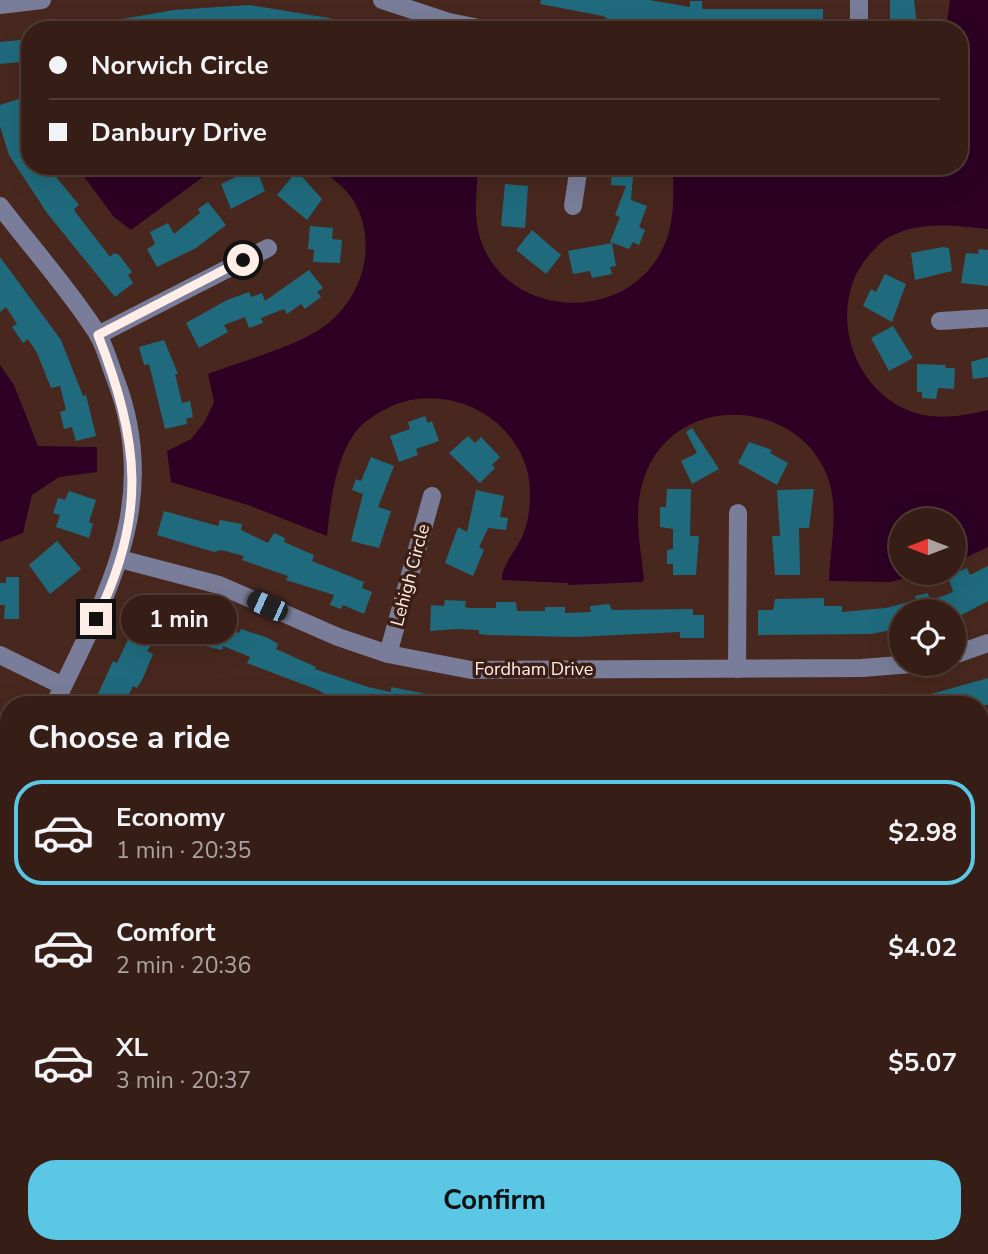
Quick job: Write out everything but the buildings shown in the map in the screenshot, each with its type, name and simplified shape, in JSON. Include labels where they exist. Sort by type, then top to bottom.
[{"type":"street","points":[[0,5],[42,0]]},
{"type":"street","points":[[382,0],[446,21]]},
{"type":"street","points":[[859,0],[859,21]]},
{"type":"street","points":[[573,206],[578,175]]},
{"type":"street","points":[[0,206],[98,335],[123,403],[131,453],[130,510],[120,559],[107,597],[58,696]]},
{"type":"street","points":[[98,335],[268,248]]},
{"type":"street","points":[[940,321],[988,318]]},
{"type":"street","name":"Lehigh Circle","points":[[388,654],[432,496]]},
{"type":"street","points":[[737,669],[738,513]]},
{"type":"street","name":"Fordham Drive","points":[[120,559],[219,585],[338,637],[388,654],[471,670],[737,669],[889,664]]},
{"type":"street","points":[[966,651],[988,643]]},
{"type":"street","points":[[0,655],[63,686]]},
{"type":"shaded area","points":[[950,0],[988,0],[988,229],[928,226],[886,239],[869,255],[855,276],[848,299],[847,323],[852,347],[862,369],[877,389],[896,404],[919,414],[936,417],[988,410],[988,547],[966,557],[966,508],[889,508],[889,582],[829,581],[834,514],[827,475],[812,450],[791,432],[766,420],[739,415],[712,417],[687,426],[665,443],[648,468],[638,509],[644,579],[642,582],[570,585],[502,580],[509,558],[527,523],[530,498],[528,474],[520,453],[508,434],[492,419],[453,401],[431,398],[409,401],[379,413],[357,430],[347,446],[338,470],[327,536],[248,505],[171,482],[167,451],[191,439],[204,423],[214,402],[208,374],[283,347],[323,327],[337,316],[356,287],[365,254],[362,220],[348,192],[328,175],[478,175],[476,203],[481,242],[499,272],[526,292],[558,302],[591,301],[623,290],[650,268],[670,227],[673,175],[968,175],[968,21],[947,21]]},
{"type":"shaded area","points":[[83,175],[206,175],[131,230],[114,217]]},
{"type":"shaded area","points":[[0,365],[14,385],[38,446],[97,447],[97,472],[59,477],[32,495],[23,533],[0,542]]},
{"type":"route","points":[[96,619],[114,579],[126,537],[132,482],[128,423],[98,335],[243,260]]}]
